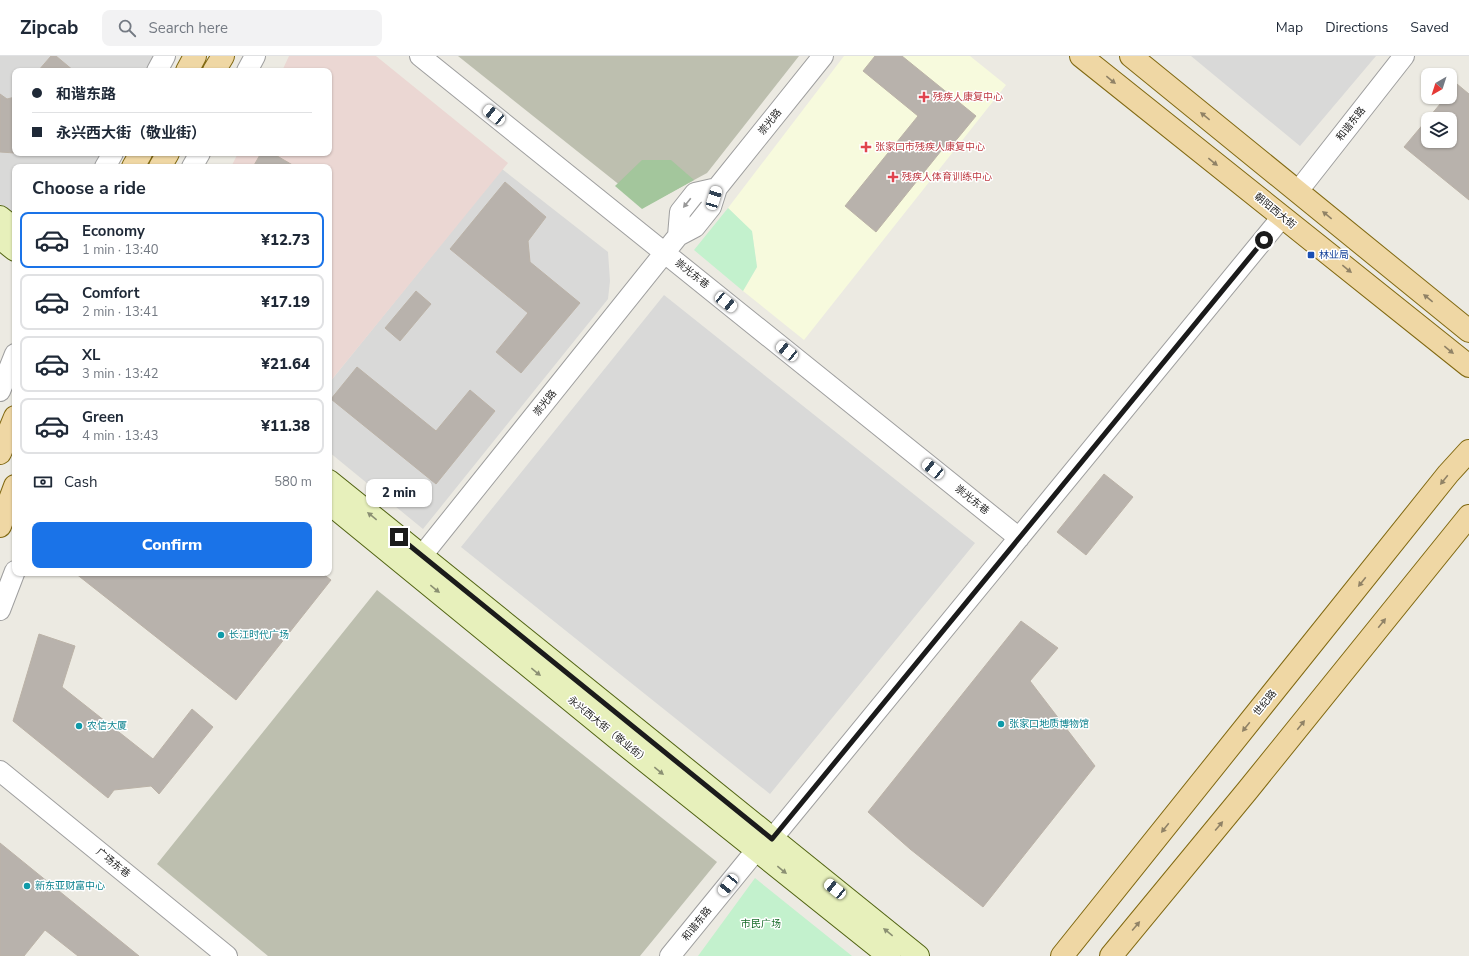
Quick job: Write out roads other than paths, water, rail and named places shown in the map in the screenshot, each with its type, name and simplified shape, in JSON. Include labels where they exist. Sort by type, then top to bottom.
[{"type":"main road","points":[[189,68],[195,56]]},
{"type":"main road","points":[[216,68],[223,56]]},
{"type":"main road","name":"朝阳西大街","points":[[1081,56],[1469,366]]},
{"type":"main road","points":[[1131,56],[1469,331]]},
{"type":"main road","points":[[0,217],[12,227]]},
{"type":"main road","points":[[0,238],[12,248]]},
{"type":"main road","points":[[0,453],[12,424]]},
{"type":"main road","name":"世纪路","points":[[1062,956],[1438,487],[1469,451]]},
{"type":"main road","name":"永兴西大街（敬业街）","points":[[332,484],[417,563],[766,846],[889,956]]},
{"type":"main road","points":[[0,526],[12,494]]},
{"type":"main road","name":"永兴西大街（敬业街）","points":[[332,505],[417,563]]},
{"type":"main road","points":[[1111,956],[1252,785],[1469,516]]},
{"type":"main road","name":"永兴西大街（敬业街）","points":[[766,846],[918,956]]},
{"type":"street","points":[[159,68],[165,56]]},
{"type":"street","points":[[249,68],[255,56]]},
{"type":"street","name":"崇光东巷","points":[[420,56],[1018,538]]},
{"type":"street","name":"崇光路","points":[[417,563],[678,236],[695,227],[711,207],[717,188],[823,56]]},
{"type":"street","name":"和谐东路","points":[[1298,191],[1404,56]]},
{"type":"street","name":"和谐东路","points":[[670,956],[766,846],[1282,217]]},
{"type":"street","points":[[0,391],[12,361]]},
{"type":"street","points":[[0,610],[13,576]]},
{"type":"street","name":"广场东巷","points":[[0,770],[227,956]]},
{"type":"street","name":"和谐东路","points":[[683,956],[766,846]]},
{"type":"place","name":"残疾人康复中心","points":[[924,97]]},
{"type":"place","name":"张家口市残疾人康复中心","points":[[866,147]]},
{"type":"place","name":"残疾人体育训练中心","points":[[893,177]]},
{"type":"place","name":"林业局","points":[[1311,255]]},
{"type":"place","name":"长江时代广场","points":[[221,635]]},
{"type":"place","name":"张家口地质博物馆","points":[[1001,724]]},
{"type":"place","name":"农信大厦","points":[[79,726]]},
{"type":"place","name":"新东亚财富中心","points":[[27,886]]},
{"type":"park label","name":"市民广场","points":[[761,924]]}]
